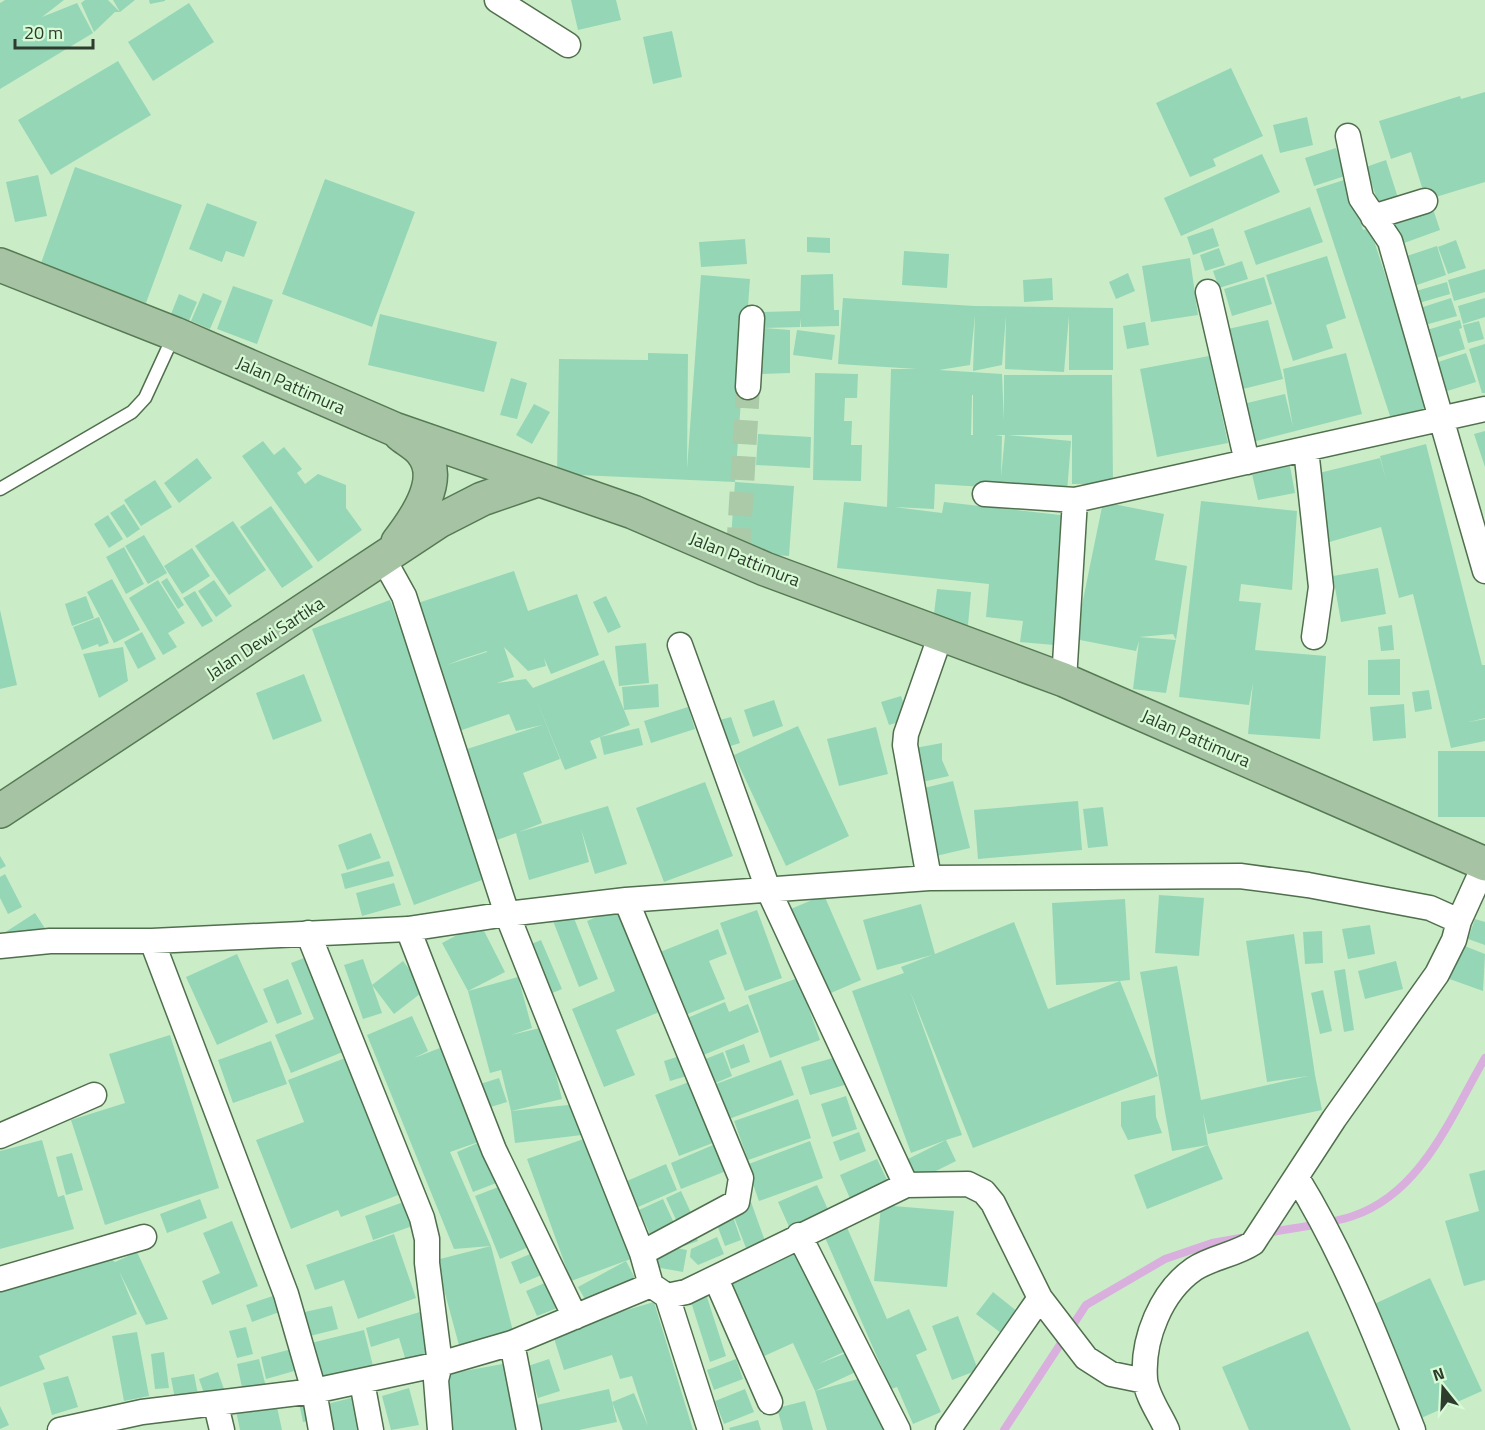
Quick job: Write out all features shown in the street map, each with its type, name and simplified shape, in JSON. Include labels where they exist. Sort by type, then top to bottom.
[{"type":"main road","name":"Jalan Pattimura","points":[[0,265],[175,334],[394,429],[633,512],[738,555],[1064,680],[1481,872]]},
{"type":"main road","points":[[384,560],[425,501],[429,481],[429,464],[422,452],[394,429]]},
{"type":"main road","name":"Jalan Dewi Sartika","points":[[0,811],[448,517],[482,499],[537,480]]},
{"type":"street","points":[[497,0],[568,45]]},
{"type":"street","points":[[1348,136],[1356,183],[1372,217],[1390,242],[1485,571]]},
{"type":"street","points":[[1372,217],[1425,201]]},
{"type":"street","points":[[1208,292],[1247,462]]},
{"type":"street","points":[[748,387],[752,318]]},
{"type":"street","points":[[985,494],[1075,500],[1485,409]]},
{"type":"street","points":[[1305,450],[1321,587],[1314,637]]},
{"type":"street","points":[[1064,680],[1075,500]]},
{"type":"street","points":[[384,560],[404,596],[507,914],[642,1253],[659,1290],[710,1430]]},
{"type":"street","points":[[929,878],[905,745],[910,723],[941,634]]},
{"type":"street","points":[[680,645],[768,889],[906,1185]]},
{"type":"street","points":[[1167,1430],[1145,1381],[1152,1329],[1167,1295],[1182,1278],[1196,1268],[1243,1250],[1253,1243],[1334,1119],[1437,974],[1454,940],[1449,914],[1481,872]]},
{"type":"street","points":[[0,946],[50,941],[152,942],[408,929],[507,914],[626,900],[929,878],[1240,876],[1308,885],[1449,914]]},
{"type":"street","points":[[626,900],[741,1178],[737,1202],[642,1253]]},
{"type":"street","points":[[408,929],[494,1150],[575,1317]]},
{"type":"street","points":[[308,933],[422,1218],[428,1239],[428,1263],[440,1364],[436,1380],[440,1430]]},
{"type":"street","points":[[152,942],[279,1276],[314,1391],[321,1430]]},
{"type":"street","points":[[0,1136],[94,1095]]},
{"type":"street","points":[[1297,1178],[1330,1234],[1363,1302],[1413,1430]]},
{"type":"street","points":[[60,1430],[143,1421],[216,1405],[362,1382],[440,1364],[512,1343],[575,1317],[659,1290],[686,1292],[716,1279],[799,1235],[906,1185],[968,1184],[984,1192],[993,1203],[1040,1298],[1086,1358],[1111,1374],[1145,1381]]},
{"type":"street","points":[[799,1235],[898,1430]]},
{"type":"street","points":[[2,1271],[144,1238]]},
{"type":"street","points":[[716,1279],[770,1402]]},
{"type":"street","points":[[948,1430],[1040,1298]]},
{"type":"street","points":[[512,1343],[529,1430]]},
{"type":"street","points":[[362,1382],[371,1430]]},
{"type":"street","points":[[216,1405],[222,1430]]},
{"type":"lane","points":[[0,489],[132,412],[145,398],[175,334]]},
{"type":"building","points":[[5,0],[64,0],[42,17],[77,3],[93,33],[0,89],[0,3]]},
{"type":"building","points":[[85,0],[108,0],[120,12],[115,12],[94,32],[81,3]]},
{"type":"building","points":[[113,0],[135,0],[120,12]]},
{"type":"building","points":[[149,0],[165,0],[165,1],[150,4]]},
{"type":"building","points":[[571,0],[616,0],[621,20],[578,30]]},
{"type":"building","points":[[189,3],[214,42],[153,81],[128,42]]},
{"type":"building","points":[[672,31],[682,77],[653,84],[643,37]]},
{"type":"building","points":[[118,61],[151,115],[51,175],[18,120]]},
{"type":"building","points":[[1231,68],[1263,136],[1213,159],[1216,166],[1190,177],[1156,103]]},
{"type":"building","points":[[1485,92],[1485,182],[1426,200],[1411,152],[1391,159],[1379,121],[1460,96],[1461,99]]},
{"type":"building","points":[[1307,117],[1313,145],[1280,153],[1273,125]]},
{"type":"building","points":[[1336,148],[1345,176],[1314,186],[1305,158]]},
{"type":"building","points":[[1262,154],[1280,192],[1181,236],[1164,198]]},
{"type":"building","points":[[1386,160],[1398,198],[1379,205],[1366,167]]},
{"type":"building","points":[[75,167],[182,205],[146,303],[40,266]]},
{"type":"building","points":[[38,175],[47,216],[15,222],[6,182]]},
{"type":"building","points":[[325,179],[415,212],[372,327],[282,294]]},
{"type":"building","points":[[1347,179],[1363,230],[1370,228],[1428,407],[1391,419],[1316,189]]},
{"type":"building","points":[[1430,200],[1440,230],[1393,247],[1382,217]]},
{"type":"building","points":[[207,203],[257,222],[244,257],[226,251],[222,262],[189,249]]},
{"type":"building","points":[[1310,207],[1323,242],[1256,265],[1244,231]]},
{"type":"building","points":[[1213,228],[1219,246],[1193,255],[1187,237]]},
{"type":"building","points":[[807,237],[830,238],[830,253],[807,252]]},
{"type":"building","points":[[745,239],[747,264],[701,267],[699,242]]},
{"type":"building","points":[[1456,240],[1466,268],[1448,274],[1438,247]]},
{"type":"building","points":[[1437,246],[1446,275],[1411,287],[1401,258]]},
{"type":"building","points":[[1219,248],[1225,265],[1205,271],[1200,255]]},
{"type":"building","points":[[904,251],[949,254],[947,288],[902,285]]},
{"type":"building","points":[[1327,256],[1346,318],[1326,325],[1333,348],[1293,361],[1266,275]]},
{"type":"building","points":[[1190,258],[1198,315],[1151,322],[1142,266]]},
{"type":"building","points":[[1242,261],[1248,279],[1219,288],[1213,271]]},
{"type":"building","points":[[1485,269],[1485,292],[1454,301],[1448,280]]},
{"type":"building","points":[[1128,273],[1135,291],[1116,299],[1109,282]]},
{"type":"building","points":[[833,274],[834,310],[839,310],[839,326],[801,327],[800,318],[800,327],[764,328],[790,330],[790,373],[758,374],[759,312],[800,311],[801,275]]},
{"type":"building","points":[[701,275],[750,279],[735,482],[557,474],[559,359],[648,360],[648,353],[688,354],[687,469]]},
{"type":"building","points":[[1264,277],[1272,304],[1232,316],[1224,289]]},
{"type":"building","points":[[1052,278],[1053,300],[1024,302],[1023,280]]},
{"type":"building","points":[[1447,282],[1450,294],[1419,303],[1416,291]]},
{"type":"building","points":[[233,286],[273,300],[257,344],[217,329]]},
{"type":"building","points":[[203,293],[222,301],[210,329],[191,321]]},
{"type":"building","points":[[179,294],[197,302],[189,321],[171,314]]},
{"type":"building","points":[[843,298],[975,306],[1113,308],[1113,370],[1069,370],[1069,316],[1064,372],[1005,369],[1006,316],[1002,365],[973,371],[975,315],[970,365],[939,370],[1002,374],[1004,421],[1004,375],[1112,375],[1113,484],[1072,484],[1072,435],[1008,435],[1071,441],[1067,492],[935,484],[934,509],[894,507],[942,513],[944,502],[1069,516],[1054,645],[1020,642],[1023,621],[986,617],[989,584],[837,568],[844,502],[887,507],[891,369],[917,369],[838,364]],"holes":[[[973,395],[973,435],[971,435]],[[995,435],[1005,435],[1001,477],[1002,436]]]},
{"type":"building","points":[[1451,298],[1457,316],[1425,325],[1420,308]]},
{"type":"building","points":[[1485,298],[1485,317],[1463,324],[1458,306]]},
{"type":"building","points":[[380,314],[497,342],[484,392],[368,365]]},
{"type":"building","points":[[1268,320],[1283,379],[1243,389],[1228,329]]},
{"type":"building","points":[[1460,320],[1462,328],[1459,329],[1465,349],[1436,358],[1427,330]]},
{"type":"building","points":[[1479,321],[1484,339],[1468,343],[1463,325]]},
{"type":"building","points":[[1145,322],[1149,345],[1127,349],[1123,326]]},
{"type":"building","points":[[797,330],[835,335],[832,360],[793,355]]},
{"type":"building","points":[[1485,344],[1485,393],[1482,393],[1469,349]]},
{"type":"building","points":[[1346,353],[1362,414],[1249,443],[1239,405],[1285,394],[1293,427],[1283,369]]},
{"type":"building","points":[[1466,353],[1476,382],[1444,392],[1435,363]]},
{"type":"building","points":[[1209,356],[1228,443],[1157,457],[1140,369]]},
{"type":"building","points":[[815,373],[858,374],[857,398],[845,398],[844,421],[852,421],[851,445],[862,445],[861,481],[813,480]]},
{"type":"building","points":[[511,378],[527,383],[517,419],[500,415]]},
{"type":"building","points":[[534,404],[550,412],[532,444],[516,435]]},
{"type":"building","points":[[1485,431],[1485,467],[1474,434]]},
{"type":"building","points":[[758,434],[811,437],[810,468],[756,465]]},
{"type":"building","points":[[263,441],[274,455],[284,447],[302,469],[297,473],[305,484],[318,474],[346,485],[346,508],[362,530],[318,562],[242,456]]},
{"type":"building","points":[[1426,444],[1482,665],[1485,665],[1485,718],[1469,722],[1485,719],[1485,741],[1451,748],[1413,594],[1399,598],[1381,527],[1326,543],[1311,475],[1380,458],[1386,480],[1380,456]]},
{"type":"building","points":[[197,458],[212,478],[179,503],[164,483]]},
{"type":"building","points":[[1290,466],[1295,493],[1258,500],[1252,474]]},
{"type":"building","points":[[155,480],[172,507],[141,526],[124,500]]},
{"type":"building","points":[[735,482],[794,486],[789,556],[730,552]]},
{"type":"building","points":[[1201,501],[1297,511],[1292,590],[1241,584],[1239,601],[1261,603],[1255,650],[1326,656],[1320,739],[1248,734],[1253,683],[1249,705],[1179,697]]},
{"type":"building","points":[[1103,502],[1164,514],[1155,560],[1187,566],[1176,640],[1166,693],[1133,689],[1139,641],[1136,651],[1075,639]],"holes":[[[1173,634],[1176,640],[1139,637]]]},
{"type":"building","points":[[124,504],[140,529],[127,538],[110,513]]},
{"type":"building","points":[[271,506],[313,567],[282,588],[240,527]]},
{"type":"building","points":[[108,515],[123,539],[109,548],[94,524]]},
{"type":"building","points":[[233,521],[266,570],[229,595],[195,546]]},
{"type":"building","points":[[144,535],[167,573],[148,584],[125,546]]},
{"type":"building","points":[[124,547],[144,584],[126,594],[106,557]]},
{"type":"building","points":[[192,548],[210,576],[182,594],[164,566]]},
{"type":"building","points":[[1378,568],[1386,614],[1341,622],[1333,576]]},
{"type":"building","points":[[514,571],[528,611],[577,594],[599,655],[551,674],[544,658],[546,666],[528,671],[504,647],[514,677],[497,683],[526,679],[533,688],[604,660],[630,725],[590,741],[597,758],[565,770],[536,699],[560,759],[523,773],[542,823],[519,832],[608,806],[627,864],[595,874],[581,829],[589,862],[529,880],[516,833],[497,840],[464,750],[542,725],[516,731],[509,714],[459,731],[415,604]],"holes":[[[487,652],[447,665],[462,659]]]},
{"type":"building","points":[[167,578],[184,605],[178,609],[161,582]]},
{"type":"building","points":[[112,579],[140,630],[114,643],[87,592]]},
{"type":"building","points":[[158,580],[185,623],[168,633],[177,647],[163,655],[129,598]]},
{"type":"building","points":[[214,580],[232,606],[216,617],[198,591]]},
{"type":"building","points":[[937,589],[971,592],[968,625],[933,622]]},
{"type":"building","points":[[195,591],[213,621],[202,627],[183,598]]},
{"type":"building","points":[[86,596],[94,618],[72,626],[65,604]]},
{"type":"building","points":[[606,596],[621,627],[608,633],[593,602]]},
{"type":"building","points":[[390,600],[493,876],[414,905],[312,629]]},
{"type":"building","points":[[0,610],[17,685],[0,689]]},
{"type":"building","points":[[99,617],[109,643],[82,650],[73,627]]},
{"type":"building","points":[[1392,625],[1394,650],[1381,651],[1378,627]]},
{"type":"building","points":[[142,632],[156,659],[138,669],[124,642]]},
{"type":"building","points":[[646,643],[649,683],[619,686],[615,646]]},
{"type":"building","points":[[123,647],[128,681],[99,698],[83,654]]},
{"type":"building","points":[[1400,659],[1400,695],[1368,695],[1368,660]]},
{"type":"building","points":[[304,674],[322,721],[273,740],[256,693]]},
{"type":"building","points":[[658,684],[659,707],[624,710],[622,687]]},
{"type":"building","points":[[1429,690],[1432,709],[1415,712],[1412,692]]},
{"type":"building","points":[[901,696],[909,719],[889,725],[881,702]]},
{"type":"building","points":[[774,700],[783,726],[753,737],[744,710]]},
{"type":"building","points":[[1404,704],[1406,738],[1373,741],[1370,707]]},
{"type":"building","points":[[688,707],[695,729],[651,743],[644,721]]},
{"type":"building","points":[[731,717],[740,743],[724,748],[716,721]]},
{"type":"building","points":[[798,726],[849,836],[786,866],[734,755]]},
{"type":"building","points":[[876,727],[888,774],[839,786],[827,739]]},
{"type":"building","points":[[639,728],[643,745],[604,755],[600,737]]},
{"type":"building","points":[[942,743],[942,760],[949,776],[922,782],[915,748]]},
{"type":"building","points":[[1438,751],[1485,751],[1485,817],[1438,817]]},
{"type":"building","points":[[953,781],[970,848],[936,856],[920,789]]},
{"type":"building","points":[[705,782],[733,856],[664,882],[636,808]]},
{"type":"building","points":[[1078,801],[1082,850],[978,859],[974,810]]},
{"type":"building","points":[[1103,807],[1108,846],[1088,848],[1083,809]]},
{"type":"building","points":[[371,833],[381,858],[347,870],[338,845]]},
{"type":"building","points":[[0,856],[6,866],[0,869]]},
{"type":"building","points":[[389,861],[394,876],[345,889],[341,874]]},
{"type":"building","points":[[5,874],[22,907],[8,914],[0,898],[0,877]]},
{"type":"building","points":[[394,883],[401,905],[362,916],[356,893]]},
{"type":"building","points":[[824,895],[861,980],[824,996],[786,911]]},
{"type":"building","points":[[1159,895],[1204,898],[1199,956],[1155,953]]},
{"type":"building","points":[[1125,899],[1130,980],[1056,985],[1052,903]]},
{"type":"building","points":[[921,904],[935,954],[1014,922],[1048,1009],[1120,981],[1158,1076],[973,1148],[910,991],[962,1135],[911,1153],[852,991],[904,973],[901,967],[932,955],[877,970],[863,920]]},
{"type":"building","points":[[623,906],[664,1010],[616,1030],[635,1075],[604,1087],[572,1009],[615,991],[587,921]]},
{"type":"building","points":[[757,910],[782,978],[745,991],[720,923]]},
{"type":"building","points":[[35,913],[46,930],[14,949],[4,933]]},
{"type":"building","points":[[572,913],[598,979],[579,987],[553,921]]},
{"type":"building","points":[[1475,919],[1485,922],[1485,945],[1468,939]]},
{"type":"building","points":[[480,923],[505,972],[468,991],[442,943]]},
{"type":"building","points":[[1370,925],[1375,954],[1348,959],[1342,929]]},
{"type":"building","points":[[718,929],[727,954],[709,961],[725,999],[685,1015],[660,952]]},
{"type":"building","points":[[1322,931],[1323,963],[1305,964],[1303,932]]},
{"type":"building","points":[[1294,934],[1322,1110],[1208,1134],[1203,1113],[1208,1145],[1172,1151],[1140,972],[1177,966],[1201,1100],[1308,1076],[1267,1082],[1246,941]]},
{"type":"building","points":[[541,940],[562,989],[545,996],[524,947]]},
{"type":"building","points":[[1457,943],[1485,954],[1483,991],[1444,977]]},
{"type":"building","points":[[237,954],[268,1022],[217,1045],[186,977]]},
{"type":"building","points":[[312,955],[350,1049],[291,1073],[275,1035],[314,1019],[291,963]]},
{"type":"building","points":[[363,959],[382,1013],[363,1019],[344,965]]},
{"type":"building","points":[[403,961],[425,990],[394,1014],[372,985]]},
{"type":"building","points":[[1396,961],[1403,989],[1365,999],[1358,971]]},
{"type":"building","points":[[1345,969],[1354,1030],[1344,1032],[1334,971]]},
{"type":"building","points":[[518,977],[532,1028],[511,1035],[544,1027],[562,1099],[511,1111],[501,1070],[490,1073],[468,991]]},
{"type":"building","points":[[798,978],[820,1040],[770,1058],[748,996]]},
{"type":"building","points":[[288,979],[302,1014],[277,1024],[263,989]]},
{"type":"building","points":[[1323,990],[1332,1031],[1320,1034],[1311,993]]},
{"type":"building","points":[[725,1002],[729,1012],[748,1004],[759,1032],[701,1056],[685,1019]]},
{"type":"building","points":[[412,1016],[428,1051],[414,1058],[445,1046],[484,1140],[450,1152],[491,1246],[454,1249],[367,1035]]},
{"type":"building","points":[[170,1035],[219,1188],[105,1225],[71,1120],[125,1103],[109,1054]]},
{"type":"building","points":[[271,1041],[287,1084],[233,1103],[218,1060]]},
{"type":"building","points":[[744,1044],[750,1062],[731,1069],[725,1051]]},
{"type":"building","points":[[723,1052],[732,1076],[713,1084],[703,1060]]},
{"type":"building","points":[[353,1055],[406,1192],[341,1217],[338,1210],[291,1229],[256,1140],[304,1122],[288,1080]]},
{"type":"building","points":[[683,1055],[690,1075],[670,1081],[664,1061]]},
{"type":"building","points":[[840,1056],[848,1084],[810,1095],[801,1067]]},
{"type":"building","points":[[781,1060],[794,1095],[729,1119],[716,1084]]},
{"type":"building","points":[[499,1078],[507,1102],[481,1110],[474,1086]]},
{"type":"building","points":[[694,1080],[718,1141],[679,1156],[655,1095]]},
{"type":"building","points":[[1155,1095],[1156,1117],[1162,1133],[1128,1140],[1121,1126],[1121,1102]]},
{"type":"building","points":[[846,1096],[857,1129],[832,1137],[821,1104]]},
{"type":"building","points":[[798,1099],[811,1138],[748,1160],[734,1121]]},
{"type":"building","points":[[578,1104],[582,1135],[515,1143],[511,1111]]},
{"type":"building","points":[[859,1132],[866,1151],[840,1161],[833,1142]]},
{"type":"building","points":[[592,1136],[639,1256],[571,1281],[527,1159]]},
{"type":"building","points":[[487,1139],[504,1180],[473,1192],[457,1152]]},
{"type":"building","points":[[42,1140],[58,1197],[64,1195],[74,1229],[0,1249],[0,1151]]},
{"type":"building","points":[[946,1140],[956,1161],[914,1182],[904,1161]]},
{"type":"building","points":[[810,1141],[823,1178],[759,1201],[746,1165]]},
{"type":"building","points":[[720,1142],[731,1169],[681,1189],[671,1163]]},
{"type":"building","points":[[1208,1145],[1223,1179],[1147,1209],[1134,1175]]},
{"type":"building","points":[[72,1153],[83,1190],[66,1195],[56,1157]]},
{"type":"building","points":[[877,1159],[889,1184],[851,1201],[840,1175]]},
{"type":"building","points":[[666,1164],[677,1190],[638,1207],[627,1181]]},
{"type":"building","points":[[1485,1170],[1485,1280],[1464,1286],[1445,1221],[1479,1211],[1469,1174]]},
{"type":"building","points":[[506,1184],[531,1246],[500,1259],[475,1196]]},
{"type":"building","points":[[817,1185],[830,1214],[791,1231],[778,1202]]},
{"type":"building","points":[[681,1191],[692,1215],[677,1222],[666,1198]]},
{"type":"building","points":[[200,1199],[207,1218],[167,1233],[160,1214]]},
{"type":"building","points":[[663,1199],[674,1223],[650,1234],[639,1210]]},
{"type":"building","points":[[409,1200],[418,1224],[373,1240],[365,1216]]},
{"type":"building","points":[[751,1202],[765,1241],[746,1248],[731,1209]]},
{"type":"building","points":[[881,1205],[954,1211],[947,1287],[874,1281]]},
{"type":"building","points":[[731,1211],[741,1240],[725,1246],[714,1217]]},
{"type":"building","points":[[842,1216],[887,1319],[909,1309],[927,1350],[916,1355],[941,1412],[913,1424],[897,1387],[891,1389],[820,1226]]},
{"type":"building","points":[[232,1221],[258,1286],[212,1305],[202,1281],[220,1273],[203,1233]]},
{"type":"building","points":[[692,1228],[698,1241],[684,1246],[679,1234]]},
{"type":"building","points":[[394,1234],[416,1298],[358,1319],[344,1280],[315,1290],[306,1265]]},
{"type":"building","points":[[717,1237],[724,1254],[698,1265],[690,1257],[691,1249]]},
{"type":"building","points":[[659,1245],[687,1250],[683,1272],[655,1267]]},
{"type":"building","points":[[491,1246],[514,1335],[460,1349],[436,1260]]},
{"type":"building","points":[[799,1249],[848,1350],[818,1364],[854,1350],[862,1369],[815,1391],[793,1343],[760,1358],[726,1283]]},
{"type":"building","points":[[103,1252],[115,1262],[137,1252],[168,1319],[146,1325],[119,1271],[137,1314],[39,1356],[45,1369],[0,1387],[0,1289]]},
{"type":"building","points":[[535,1252],[544,1274],[520,1284],[511,1262]]},
{"type":"building","points":[[626,1261],[637,1282],[590,1308],[578,1287]]},
{"type":"building","points":[[1430,1278],[1482,1391],[1419,1419],[1368,1307]]},
{"type":"building","points":[[554,1279],[565,1305],[537,1316],[526,1291]]},
{"type":"building","points":[[993,1292],[1018,1312],[1001,1333],[976,1314]]},
{"type":"building","points":[[276,1295],[282,1311],[252,1322],[246,1305]]},
{"type":"building","points":[[707,1297],[726,1356],[710,1362],[691,1302]]},
{"type":"building","points":[[654,1302],[693,1430],[623,1430],[612,1402],[634,1393],[648,1426],[632,1376],[620,1379],[612,1355],[564,1370],[552,1332]]},
{"type":"building","points":[[332,1306],[338,1329],[306,1337],[300,1313]]},
{"type":"building","points":[[420,1312],[433,1352],[406,1361],[399,1338],[371,1347],[366,1328]]},
{"type":"building","points":[[958,1316],[978,1370],[952,1380],[932,1326]]},
{"type":"building","points":[[246,1327],[253,1354],[237,1358],[229,1331]]},
{"type":"building","points":[[364,1330],[373,1366],[320,1379],[311,1343]]},
{"type":"building","points":[[1308,1331],[1351,1430],[1249,1430],[1222,1367]]},
{"type":"building","points":[[137,1332],[149,1396],[124,1401],[112,1336]]},
{"type":"building","points":[[292,1349],[298,1370],[266,1379],[261,1357]]},
{"type":"building","points":[[164,1352],[169,1388],[155,1389],[151,1354]]},
{"type":"building","points":[[259,1359],[266,1387],[243,1392],[237,1364]]},
{"type":"building","points":[[549,1359],[560,1391],[538,1398],[528,1366]]},
{"type":"building","points":[[736,1359],[743,1379],[714,1390],[707,1370]]},
{"type":"building","points":[[508,1363],[523,1430],[447,1430],[437,1376]]},
{"type":"building","points":[[218,1372],[225,1392],[206,1399],[199,1379]]},
{"type":"building","points":[[194,1374],[199,1400],[176,1404],[171,1378]]},
{"type":"building","points":[[68,1376],[78,1407],[52,1415],[43,1383]]},
{"type":"building","points":[[865,1377],[892,1430],[827,1430],[815,1391]]},
{"type":"building","points":[[409,1388],[419,1425],[391,1430],[382,1396]]},
{"type":"building","points":[[609,1389],[617,1422],[579,1430],[537,1430],[532,1406]]},
{"type":"building","points":[[745,1389],[754,1412],[724,1424],[715,1401]]},
{"type":"building","points":[[311,1395],[316,1420],[303,1422],[298,1398]]},
{"type":"building","points":[[355,1397],[362,1430],[332,1430],[327,1404]]},
{"type":"building","points":[[275,1398],[282,1430],[240,1430],[235,1406]]},
{"type":"building","points":[[805,1401],[813,1430],[783,1430],[777,1408]]},
{"type":"building","points":[[0,1406],[9,1425],[0,1429]]},
{"type":"building","points":[[758,1420],[761,1430],[730,1430],[729,1428]]},
{"type":"waterway","points":[[1267,1233],[1353,1216],[1377,1205],[1398,1190],[1432,1150],[1485,1058]]},
{"type":"waterway","points":[[1004,1430],[1086,1305],[1165,1259],[1212,1243],[1246,1237]]},
{"type":"tunnel","points":[[738,552],[748,387]]}]
